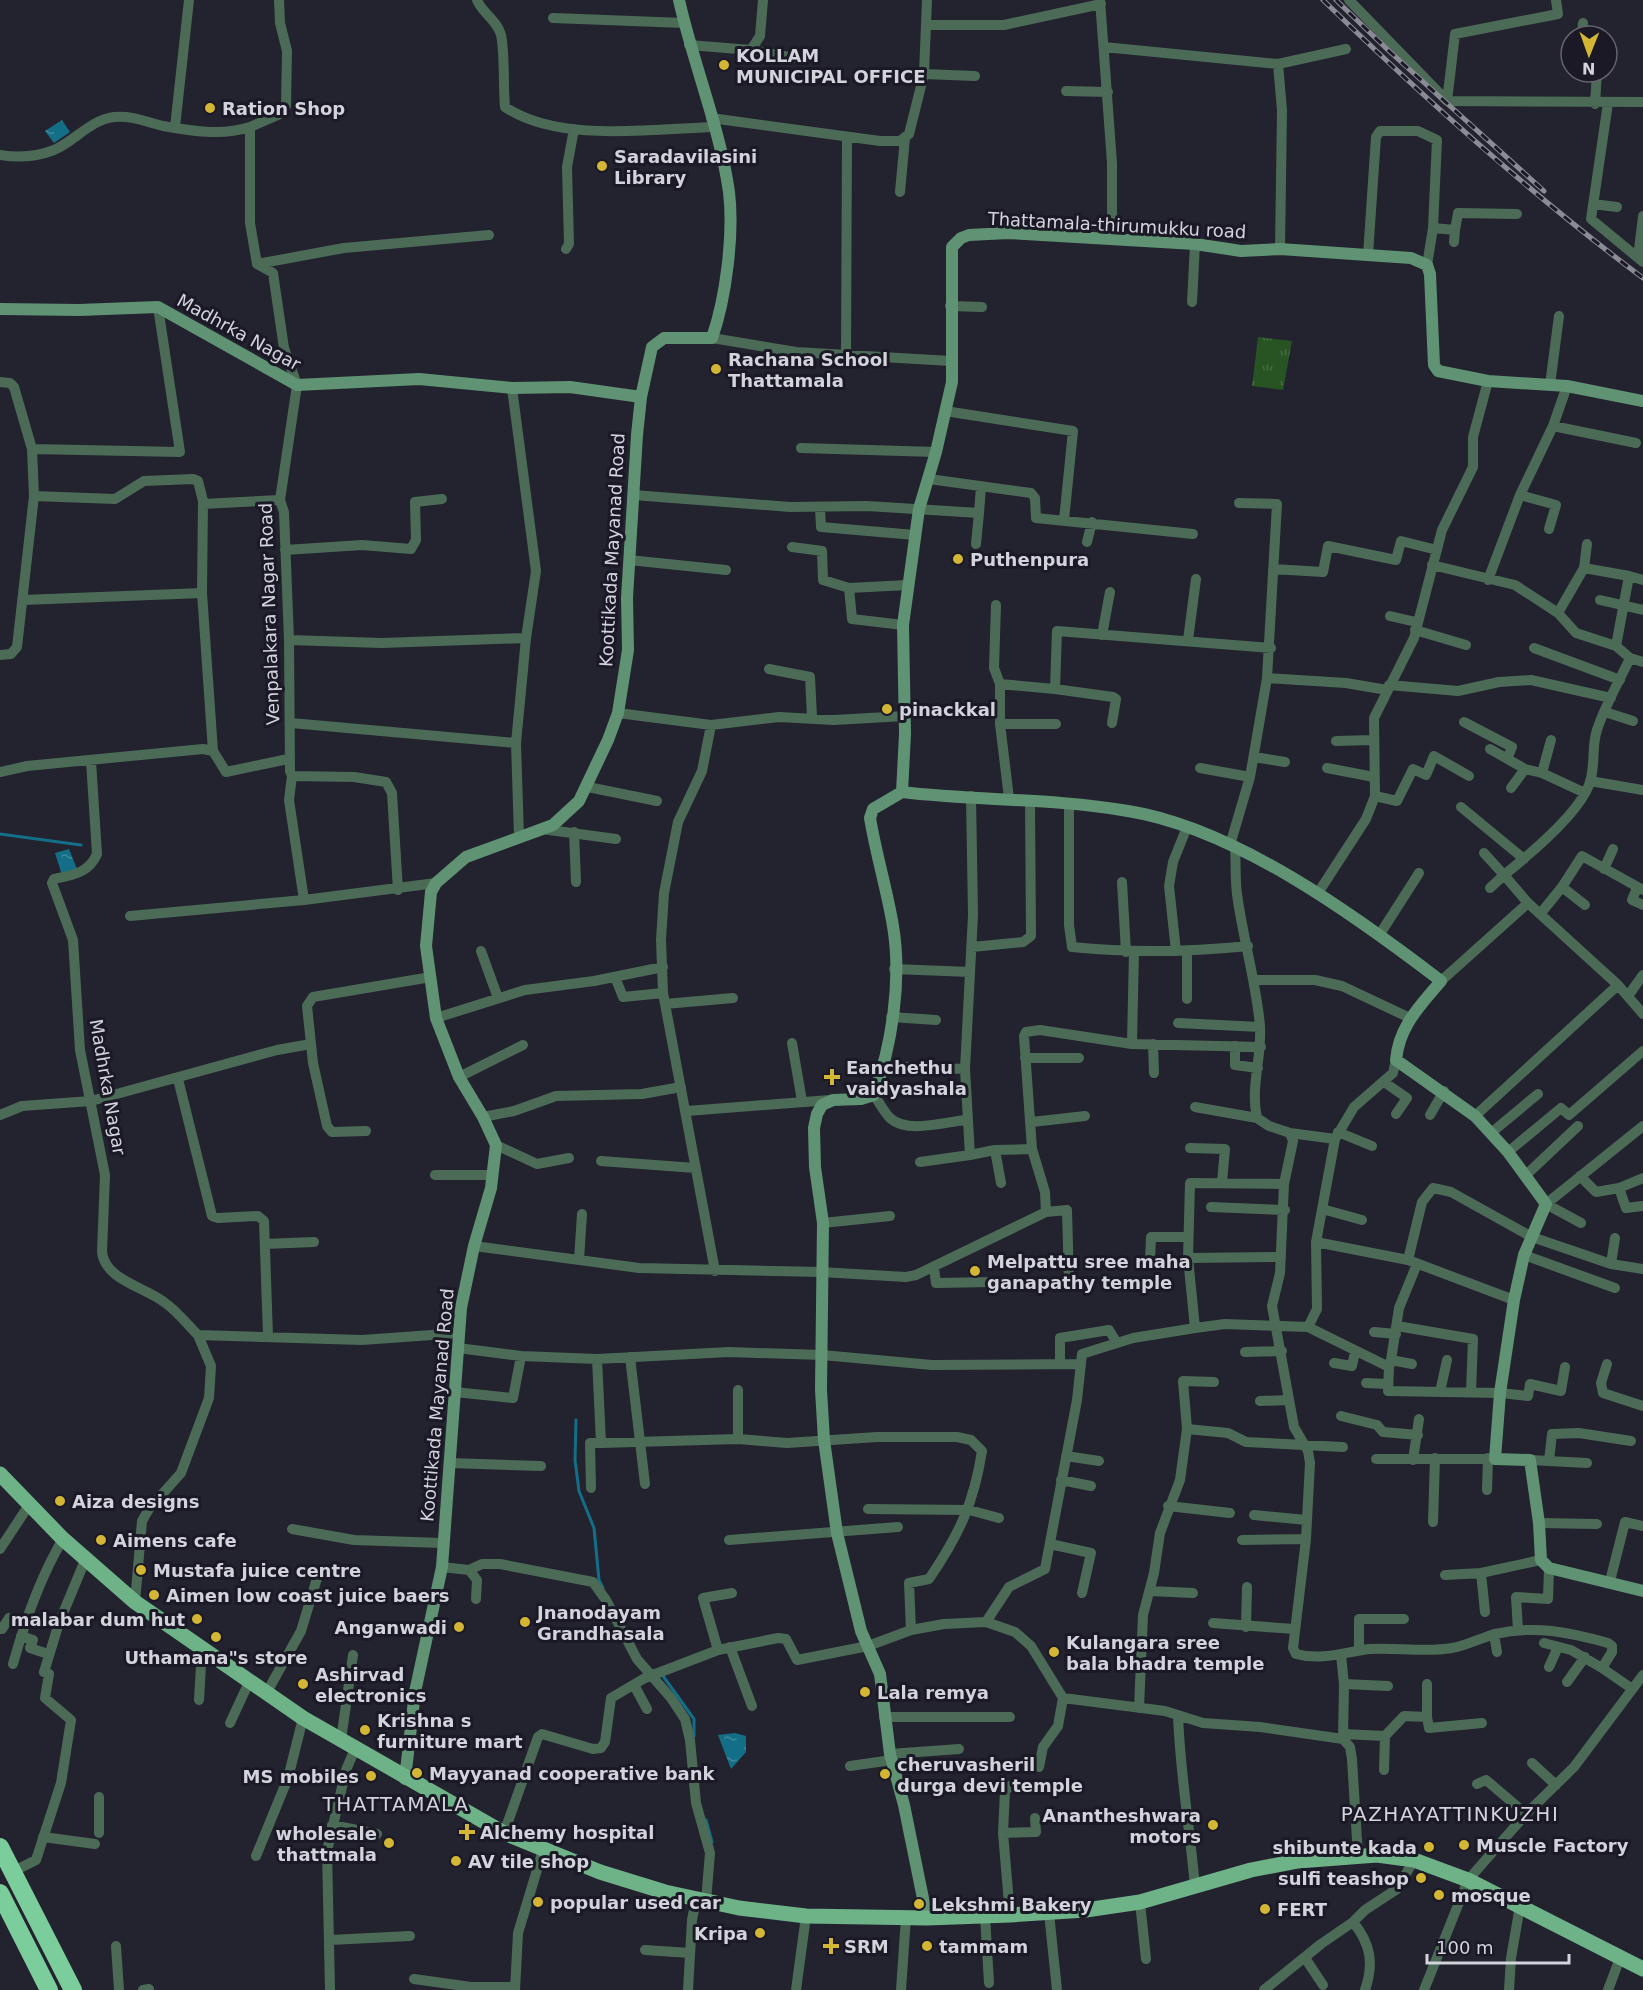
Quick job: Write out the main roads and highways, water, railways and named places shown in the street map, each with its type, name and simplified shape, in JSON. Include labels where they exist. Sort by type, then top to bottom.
[{"type":"highway","points":[[0,1847],[73,1990]]},
{"type":"highway","points":[[0,1893],[50,1990]]},
{"type":"main road","points":[[0,1474],[63,1539],[135,1602],[303,1718],[405,1779],[504,1833],[600,1872],[701,1901],[806,1916],[927,1918],[1010,1915],[1140,1902],[1251,1870],[1298,1861],[1377,1855],[1414,1860],[1468,1880],[1643,1969]]},
{"type":"water","points":[[62,120],[70,132],[54,143],[45,131]]},
{"type":"water","points":[[69,849],[77,869],[62,875],[55,853]]},
{"type":"water","points":[[735,1733],[746,1736],[746,1752],[731,1769],[718,1735]]},
{"type":"waterway","points":[[0,834],[81,845]]},
{"type":"waterway","points":[[576,1420],[575,1460],[579,1491],[594,1528],[599,1580],[603,1588]]},
{"type":"waterway","points":[[663,1676],[694,1719],[694,1736]]},
{"type":"waterway","points":[[706,1820],[712,1842]]},
{"type":"railway","points":[[1323,0],[1478,144],[1559,213],[1643,278]]},
{"type":"railway","points":[[1336,0],[1544,191]]},
{"type":"place","name":"KOLLAM MUNICIPAL OFFICE","points":[[724,65]]},
{"type":"place","name":"Ration Shop","points":[[210,108]]},
{"type":"place","name":"Saradavilasini Library","points":[[602,166]]},
{"type":"place","name":"Rachana School Thattamala","points":[[716,369]]},
{"type":"place","name":"Puthenpura","points":[[958,559]]},
{"type":"place","name":"pinackkal","points":[[887,709]]},
{"type":"place","name":"Eanchethu vaidyashala","points":[[832,1077]]},
{"type":"place","name":"Melpattu sree maha ganapathy temple","points":[[975,1271]]},
{"type":"place","name":"Aiza designs","points":[[60,1501]]},
{"type":"place","name":"Aimens cafe","points":[[101,1540]]},
{"type":"place","name":"Mustafa juice centre","points":[[141,1570]]},
{"type":"place","name":"Aimen low coast juice baers","points":[[154,1595]]},
{"type":"place","name":"malabar dum hut","points":[[197,1619]]},
{"type":"place","name":"Jnanodayam Grandhasala","points":[[525,1622]]},
{"type":"place","name":"Anganwadi","points":[[459,1627]]},
{"type":"place","name":"Uthamana\"s store","points":[[216,1637]]},
{"type":"place","name":"Kulangara sree bala bhadra temple","points":[[1054,1652]]},
{"type":"place","name":"Ashirvad electronics","points":[[303,1684]]},
{"type":"place","name":"Lala remya","points":[[865,1692]]},
{"type":"place","name":"Krishna s furniture mart","points":[[365,1730]]},
{"type":"place","name":"Mayyanad cooperative bank","points":[[417,1773]]},
{"type":"place","name":"cheruvasheril durga devi temple","points":[[885,1774]]},
{"type":"place","name":"MS mobiles","points":[[371,1776]]},
{"type":"place","name":"Anantheshwara motors","points":[[1213,1825]]},
{"type":"place","name":"Alchemy hospital","points":[[467,1832]]},
{"type":"place","name":"wholesale thattmala","points":[[389,1843]]},
{"type":"place","name":"Muscle Factory","points":[[1464,1845]]},
{"type":"place","name":"shibunte kada","points":[[1429,1847]]},
{"type":"place","name":"AV tile shop","points":[[456,1861]]},
{"type":"place","name":"sulfi teashop","points":[[1421,1878]]},
{"type":"place","name":"mosque","points":[[1439,1895]]},
{"type":"place","name":"popular used car","points":[[538,1902]]},
{"type":"place","name":"Lekshmi Bakery","points":[[919,1904]]},
{"type":"place","name":"FERT","points":[[1265,1909]]},
{"type":"place","name":"Kripa","points":[[760,1933]]},
{"type":"place","name":"SRM","points":[[831,1946]]},
{"type":"place","name":"tammam","points":[[927,1946]]},
{"type":"district","name":"THATTAMALA","points":[[396,1804]]},
{"type":"district","name":"PAZHAYATTINKUZHI","points":[[1450,1814]]}]
